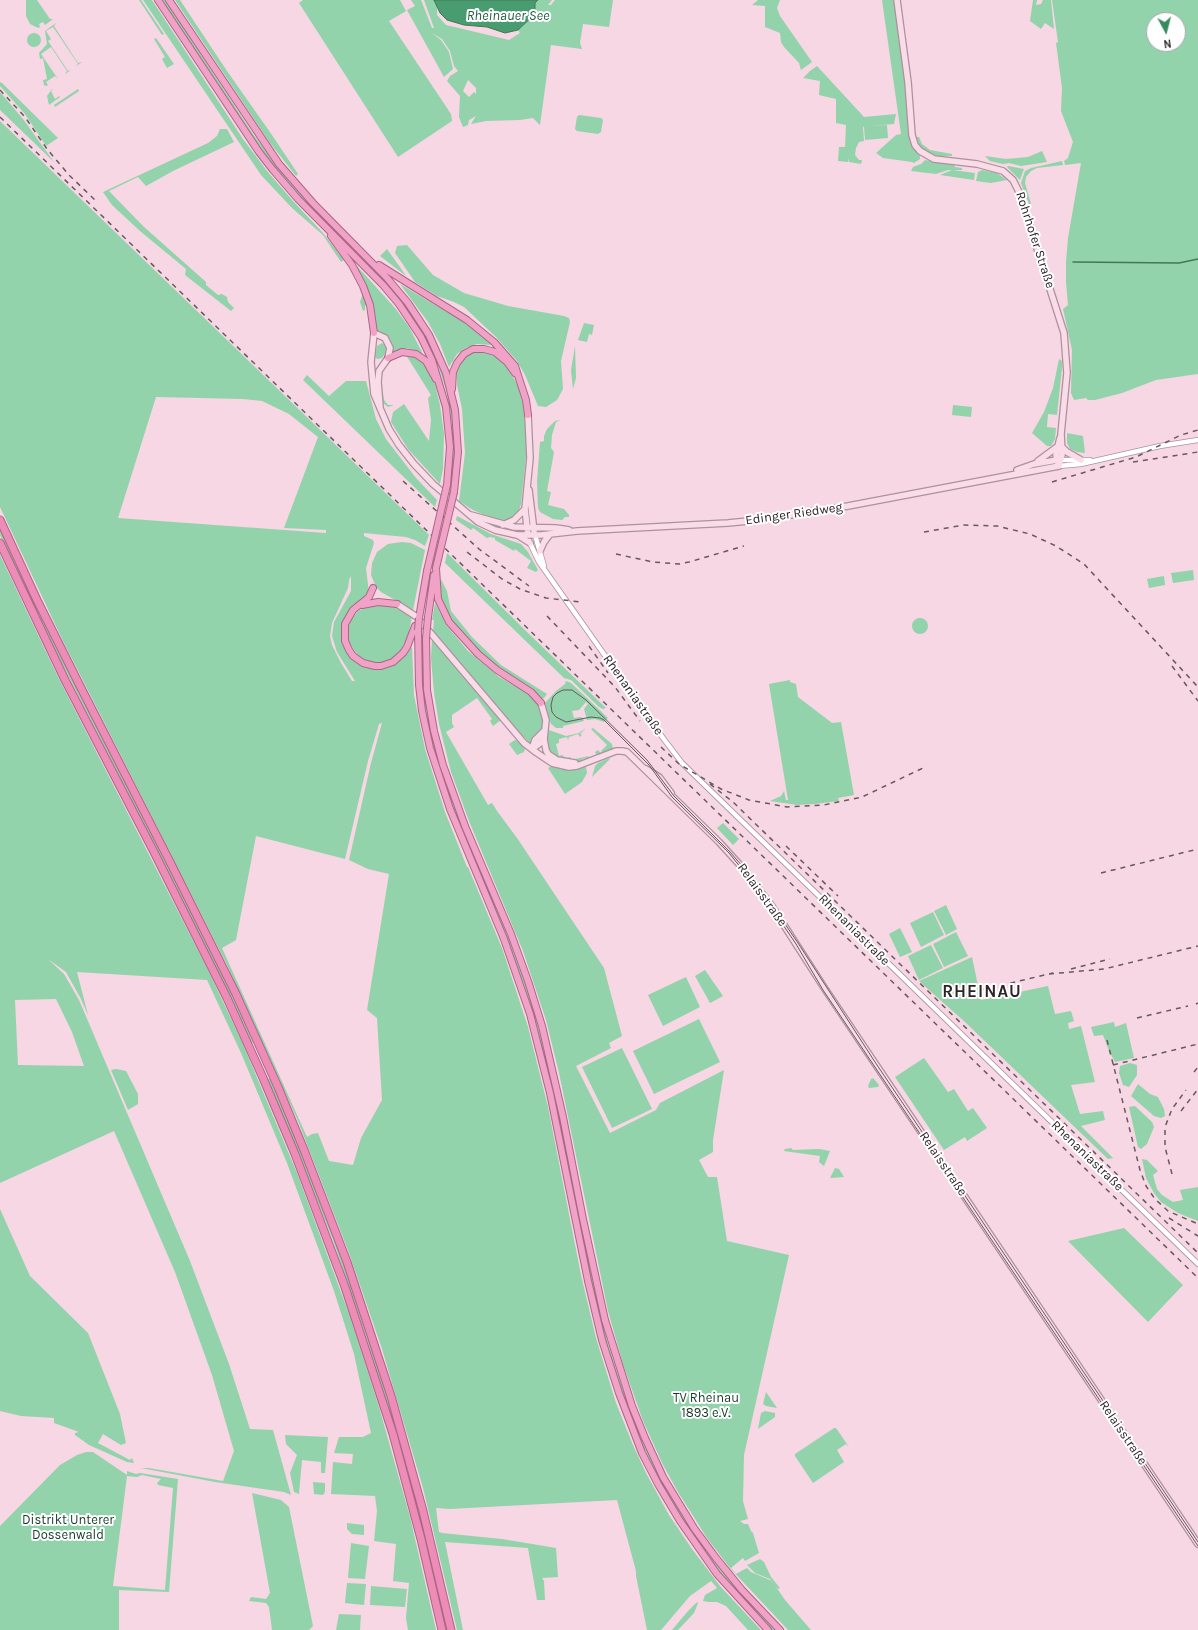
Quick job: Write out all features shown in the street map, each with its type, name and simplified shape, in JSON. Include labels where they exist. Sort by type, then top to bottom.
[{"type":"highway","points":[[158,0],[259,152],[283,182],[383,286],[410,320],[432,360],[443,393],[449,434],[450,459],[447,485],[427,570],[416,628],[407,647],[396,660],[381,666],[368,665],[353,656],[345,641],[345,624],[350,615],[369,596],[373,588]]},
{"type":"highway","points":[[169,0],[280,164],[300,188],[399,292],[418,316],[435,345],[446,373],[455,410],[458,439],[457,470],[454,492],[436,568],[426,638],[427,690],[434,731],[449,783],[477,855],[511,934],[542,1026],[563,1117],[600,1297],[611,1341],[644,1438],[663,1477],[694,1528],[737,1584],[780,1630]]},
{"type":"highway","points":[[326,228],[354,267],[367,296],[374,333]]},
{"type":"highway","points":[[367,257],[477,327],[494,342],[515,366],[526,400],[528,415]]},
{"type":"highway","points":[[451,391],[457,362],[464,354],[474,349],[484,349],[495,352],[507,362],[518,376]]},
{"type":"highway","points":[[388,358],[402,352],[409,352],[422,357],[429,365],[443,393]]},
{"type":"highway","points":[[0,520],[73,673],[236,994],[278,1087],[304,1150],[347,1262],[389,1389],[423,1511],[451,1630]]},
{"type":"highway","points":[[0,543],[65,680],[227,998],[296,1154],[340,1272],[390,1426],[421,1540],[442,1630]]},
{"type":"highway","points":[[435,579],[441,608],[457,633],[488,663],[531,692],[541,703]]},
{"type":"highway","points":[[358,606],[378,602],[397,604]]},
{"type":"highway","points":[[416,628],[418,676],[422,711],[427,736],[443,792],[510,954],[533,1025],[549,1088],[581,1252],[595,1314],[614,1381],[631,1426],[658,1484],[687,1532],[724,1582],[768,1630]]},
{"type":"main road","name":"Rohrhofer Straße","points":[[897,0],[908,82],[912,135],[915,145],[920,151],[934,159],[986,166],[1003,171],[1013,180],[1021,197],[1060,319],[1066,354],[1067,373],[1059,462]]},
{"type":"main road","points":[[380,407],[378,382],[379,371],[388,358],[390,348],[387,340],[374,333],[371,355],[374,394],[389,429],[414,464],[445,496],[484,526],[517,535],[530,543]]},
{"type":"main road","points":[[373,344],[379,341],[387,340]]},
{"type":"main road","points":[[371,355],[376,362],[383,364]]},
{"type":"main road","points":[[528,415],[530,458],[528,484],[535,535]]},
{"type":"main road","points":[[1034,464],[1060,447],[1081,460]]},
{"type":"main road","name":"Edinger Riedweg","points":[[1008,474],[1034,464],[1059,462]]},
{"type":"main road","name":"Edinger Riedweg","points":[[517,535],[721,524],[759,520],[848,506],[1008,474],[1059,462]]},
{"type":"main road","name":"Rhenaniastraße","points":[[528,484],[525,509],[528,535]]},
{"type":"main road","points":[[502,525],[514,520],[525,509]]},
{"type":"main road","name":"Edinger Riedweg","points":[[471,515],[502,525],[526,528],[556,528],[577,531]]},
{"type":"main road","points":[[540,551],[550,534]]},
{"type":"main road","name":"Relaisstraße","points":[[397,604],[417,618],[514,731],[532,749],[552,763],[565,766],[577,766],[622,750],[630,754],[646,769],[659,777],[673,796],[730,852],[763,893],[825,989],[1198,1544]]},
{"type":"main road","points":[[541,703],[546,717],[544,739],[546,750],[548,754],[557,760]]},
{"type":"main road","points":[[532,749],[536,740],[545,730]]},
{"type":"main road","points":[[532,749],[544,739]]},
{"type":"main road","name":"Relaisstraße","points":[[547,759],[571,763],[584,763]]},
{"type":"street","points":[[1059,462],[1081,464],[1160,446],[1198,440]]},
{"type":"street","points":[[1059,462],[1098,460]]},
{"type":"street","name":"Rhenaniastraße","points":[[528,535],[539,562],[545,568],[663,738],[687,768],[785,864],[846,920],[892,967],[1198,1264]]},
{"type":"street","name":"Rhenaniastraße","points":[[535,535],[545,568]]},
{"type":"green space","points":[[26,0],[37,0],[50,19],[53,19],[45,25],[43,22],[39,24],[40,27],[38,28],[30,24],[26,16]]},
{"type":"green space","points":[[139,0],[141,0],[164,34],[162,35]]},
{"type":"green space","points":[[143,0],[152,0],[243,139],[267,171],[323,233],[344,260],[341,262],[323,235],[292,208],[261,175]]},
{"type":"green space","points":[[162,0],[165,0],[253,134],[274,162],[314,208],[362,256],[361,258],[309,206],[279,173],[249,132]]},
{"type":"green space","points":[[175,0],[180,0],[298,174],[296,176],[270,143]]},
{"type":"green space","points":[[303,0],[400,0],[406,11],[389,21],[451,114],[452,121],[398,157],[299,3]]},
{"type":"green space","points":[[411,0],[421,0],[432,28],[434,28],[424,0],[434,0],[437,5],[437,15],[446,25],[509,40],[520,33],[518,30],[535,14],[535,3],[538,0],[552,0],[548,5],[551,5],[555,0],[613,0],[609,27],[583,24],[580,43],[582,49],[551,45],[540,125],[533,118],[486,121],[471,124],[476,116],[469,120],[468,125],[463,127],[459,117],[460,96],[447,81],[450,76],[458,71],[454,66],[450,51],[442,39],[432,33],[441,40],[449,52],[453,69],[444,77],[407,10],[415,6]],"holes":[[[468,80],[476,88],[476,94],[474,92],[469,97],[463,91]]]},
{"type":"green space","points":[[758,0],[780,0],[777,8],[780,16],[812,62],[801,70],[799,63],[781,42],[780,33],[765,27],[765,6],[752,5]]},
{"type":"green space","points":[[882,0],[894,0],[905,81],[911,145],[920,156],[920,159],[914,163],[883,158],[876,153],[896,135],[901,134]]},
{"type":"green space","points":[[1033,0],[1037,0],[1036,5],[1041,4],[1043,0],[1051,0],[1054,29],[1045,23],[1041,29],[1030,21]]},
{"type":"green space","points":[[1052,0],[1198,0],[1198,374],[1156,380],[1122,393],[1095,400],[1088,400],[1086,398],[1074,400],[1071,393],[1072,350],[1063,309],[1068,305],[1066,262],[1068,238],[1081,163],[1065,165],[1064,161],[1068,158],[1073,142],[1061,111],[1062,88],[1056,43],[1058,42]]},
{"type":"green space","points":[[56,23],[54,26],[78,63],[82,62],[75,67],[78,64],[53,27],[46,31],[51,39],[48,41],[68,71],[71,70],[65,74],[67,71],[51,47],[41,54],[58,79],[55,76],[46,82],[48,85],[46,86],[44,85],[43,80],[47,79],[43,58],[40,59],[39,53],[47,44],[45,31]]},
{"type":"green space","points":[[34,33],[39,35],[41,40],[39,45],[34,47],[29,45],[27,40],[29,35]]},
{"type":"green space","points":[[156,38],[174,64],[167,68],[162,59],[165,57],[154,39]]},
{"type":"green space","points":[[817,66],[864,117],[896,114],[894,124],[870,126],[887,125],[888,138],[865,140],[863,127],[864,141],[859,142],[855,155],[859,160],[862,160],[861,164],[849,162],[849,158],[848,162],[838,161],[839,147],[845,147],[846,125],[836,123],[836,99],[819,95],[820,81],[803,78]]},
{"type":"green space","points":[[0,82],[58,138],[46,146],[25,114],[0,86]]},
{"type":"green space","points":[[52,89],[51,91],[55,99],[59,96],[60,97],[49,105],[47,96]]},
{"type":"green space","points":[[78,89],[79,91],[55,107],[54,105]]},
{"type":"green space","points":[[0,92],[23,119],[54,162],[0,110]]},
{"type":"green space","points":[[579,115],[601,118],[603,120],[601,132],[598,134],[577,131],[575,129],[577,117]]},
{"type":"green space","points":[[0,121],[429,535],[425,546],[406,537],[364,533],[364,536],[373,540],[374,543],[366,568],[369,593],[367,597],[352,607],[347,614],[341,628],[342,642],[348,655],[355,662],[363,667],[373,669],[381,669],[395,664],[403,658],[412,647],[414,695],[425,749],[445,812],[502,948],[528,1027],[548,1107],[581,1275],[596,1338],[616,1403],[646,1473],[669,1515],[720,1586],[761,1630],[748,1630],[726,1606],[717,1602],[703,1601],[705,1595],[717,1588],[711,1581],[690,1596],[661,1630],[647,1630],[636,1571],[617,1500],[450,1509],[436,1508],[439,1532],[442,1533],[502,1539],[556,1548],[558,1577],[542,1578],[544,1581],[545,1600],[537,1600],[528,1548],[445,1542],[463,1630],[457,1630],[423,1488],[382,1349],[349,1253],[298,1121],[227,965],[63,641],[0,507]],"holes":[[[156,397],[243,399],[262,401],[289,414],[318,437],[284,528],[326,530],[326,533],[118,518]],[[351,576],[351,591],[334,622],[332,636],[337,652],[355,681],[352,681],[341,663],[332,645],[330,636],[332,623],[348,588]],[[382,723],[371,763],[349,860],[368,869],[389,874],[367,1010],[377,1018],[382,1100],[361,1138],[353,1165],[329,1161],[318,1133],[307,1137],[222,948],[236,940],[256,836],[345,859],[368,761],[379,724]]]},
{"type":"green space","points":[[220,129],[227,129],[234,142],[173,171],[146,186],[138,177],[109,191],[143,226],[206,282],[206,285],[218,295],[222,294],[227,297],[228,302],[234,308],[231,311],[185,275],[186,269],[140,231],[112,205],[103,192],[208,143],[217,136]]},
{"type":"green space","points":[[916,137],[919,137],[922,144],[930,150],[952,154],[952,156],[938,156],[929,153],[921,148]]},
{"type":"green space","points":[[1042,151],[1047,162],[1021,166],[990,161],[985,156],[1006,159],[1028,157]]},
{"type":"green space","points":[[925,160],[954,165],[955,167],[962,168],[962,170],[948,170],[936,174],[911,171],[913,167],[921,164]]},
{"type":"green space","points":[[1062,161],[1063,165],[1037,168],[1031,171],[1026,177],[1025,183],[1031,204],[1029,204],[1021,183],[1025,171],[1031,168]]},
{"type":"green space","points":[[1007,167],[1024,169],[1020,180]]},
{"type":"green space","points":[[952,170],[975,173],[974,180],[940,175]]},
{"type":"green space","points":[[982,170],[997,173],[1007,180],[991,183],[976,181],[978,172]]},
{"type":"green space","points":[[407,245],[433,275],[464,293],[508,306],[569,318],[570,322],[561,361],[563,389],[557,400],[546,407],[538,406],[525,375],[517,361],[496,337],[464,307],[437,296],[415,282],[395,253],[397,246]]},
{"type":"green space","points":[[387,249],[402,270],[406,276],[380,256]]},
{"type":"green space","points":[[365,260],[382,277],[411,311],[432,347],[442,371],[454,422],[455,462],[451,489],[453,452],[452,421],[447,393],[439,368],[431,349],[413,318],[394,293],[364,261]]},
{"type":"green space","points":[[357,266],[395,308],[409,327],[423,354],[407,348],[392,353],[392,348],[376,332],[356,268]]},
{"type":"green space","points":[[400,284],[465,323],[492,345],[477,344],[467,347],[457,354],[449,367],[440,344],[428,322]]},
{"type":"green space","points":[[363,293],[366,299],[366,305],[365,310],[363,311],[360,302]]},
{"type":"green space","points":[[584,323],[594,325],[592,335],[589,334],[587,342],[578,340]]},
{"type":"green space","points":[[382,343],[385,345],[387,351],[382,358],[377,359],[375,357],[377,346]]},
{"type":"green space","points":[[575,346],[576,378],[573,389],[571,370]]},
{"type":"green space","points":[[480,350],[498,356],[508,367],[518,386],[523,405],[526,433],[526,457],[521,504],[515,517],[506,521],[499,521],[487,516],[473,510],[459,501],[465,453],[462,409],[457,385],[457,365],[462,358],[472,352]]},
{"type":"green space","points":[[400,354],[415,356],[422,360],[434,381],[440,405],[444,434],[443,469],[440,484],[408,449],[391,422],[393,412],[404,404],[429,441],[431,420],[428,398],[431,395],[406,355],[393,359],[384,369],[381,380],[384,400],[388,405],[394,405],[388,407],[383,403],[380,376],[383,368],[389,360]]},
{"type":"green space","points":[[1059,359],[1062,361],[1062,368],[1057,415],[1048,414],[1047,427],[1056,428],[1055,439],[1051,446],[1047,446],[1032,433],[1044,412],[1053,388]]},
{"type":"green space","points":[[307,375],[329,396],[346,381],[366,381],[376,419],[386,439],[416,478],[437,500],[435,507],[303,380]]},
{"type":"green space","points":[[953,405],[972,407],[971,417],[952,415]]},
{"type":"green space","points":[[561,420],[556,422],[552,435],[551,448],[554,452],[547,491],[551,492],[548,505],[564,509],[569,515],[569,517],[565,517],[562,520],[553,519],[540,512],[538,508],[537,482],[540,442],[544,441],[544,436],[547,429],[555,421]]},
{"type":"green space","points":[[1067,433],[1083,436],[1085,453],[1070,449],[1067,443]]},
{"type":"green space","points":[[457,516],[491,534],[521,544],[528,552],[538,570],[536,572],[527,568],[531,561],[515,549],[514,551],[495,540],[495,538],[487,538],[473,528],[471,530],[456,520]]},
{"type":"green space","points":[[0,528],[65,665],[209,947],[242,1016],[253,1043],[251,1043],[179,893],[50,640],[0,535]]},
{"type":"green space","points":[[402,542],[411,543],[425,550],[413,610],[381,592],[376,587],[371,575],[372,563],[377,552],[388,544]]},
{"type":"green space","points":[[447,553],[606,708],[603,709],[599,707],[571,680],[564,678],[445,563]]},
{"type":"green space","points":[[0,555],[58,677],[208,970],[242,1042],[297,1173],[349,1314],[379,1407],[410,1517],[436,1630],[408,1630],[406,1618],[409,1583],[393,1581],[396,1544],[374,1541],[377,1511],[375,1496],[331,1494],[333,1462],[352,1464],[353,1454],[334,1453],[339,1437],[363,1437],[371,1433],[354,1354],[334,1291],[287,1163],[241,1053],[207,980],[77,972],[88,1015],[66,972],[48,959],[64,974],[79,1000],[190,1261],[229,1364],[250,1429],[273,1430],[291,1495],[284,1492],[215,1482],[141,1468],[149,1468],[223,1481],[234,1451],[212,1375],[175,1272],[114,1131],[0,1183]],"holes":[[[56,999],[72,1032],[84,1066],[18,1065],[15,1000]]]},
{"type":"green space","points":[[1193,570],[1194,580],[1173,583],[1171,573]]},
{"type":"green space","points":[[1164,576],[1165,585],[1149,588],[1147,579]]},
{"type":"green space","points":[[441,579],[447,591],[451,611],[472,637],[501,665],[547,694],[544,698],[541,699],[506,675],[464,638],[450,620],[440,596]]},
{"type":"green space","points":[[435,603],[446,625],[468,651],[499,677],[531,695],[539,703],[538,706],[541,710],[543,723],[541,731],[531,744],[517,730],[433,631],[434,620],[432,620]]},
{"type":"green space","points":[[370,605],[389,605],[412,617],[408,636],[400,651],[394,658],[380,663],[364,660],[357,654],[348,641],[348,627],[351,620],[358,611]]},
{"type":"green space","points":[[920,618],[926,620],[928,626],[926,632],[920,634],[914,632],[912,626],[914,620]]},
{"type":"green space","points":[[421,633],[423,635],[423,680],[432,736],[444,778],[473,854],[472,855],[439,769],[431,740],[421,676]]},
{"type":"green space","name":"TV Rheinau 1893 e.V.","points":[[432,638],[501,720],[493,726],[490,721],[492,719],[477,698],[452,715],[452,723],[454,727],[446,732],[488,805],[492,803],[517,838],[604,968],[622,1036],[609,1043],[611,1048],[576,1066],[610,1133],[656,1110],[660,1103],[724,1070],[713,1140],[713,1152],[699,1160],[708,1177],[717,1177],[727,1241],[789,1255],[744,1455],[743,1501],[748,1519],[740,1521],[744,1524],[748,1524],[753,1533],[759,1553],[745,1561],[743,1558],[731,1568],[736,1574],[747,1568],[751,1572],[772,1581],[785,1600],[811,1630],[788,1630],[730,1568],[707,1538],[678,1492],[663,1465],[643,1421],[623,1364],[608,1311],[559,1073],[546,1020],[523,951],[469,821],[451,772],[439,724],[434,693],[431,658]]},
{"type":"green space","points":[[790,680],[790,682],[796,684],[798,697],[832,723],[841,722],[854,795],[838,798],[839,801],[815,804],[797,805],[770,801],[781,796],[784,791],[786,800],[788,800],[769,684]]},
{"type":"green space","points":[[566,681],[571,683],[608,718],[604,722],[595,719],[587,720],[584,709],[588,704],[586,702],[579,710],[572,711],[574,718],[580,717],[583,718],[584,721],[563,726],[563,728],[556,728],[551,724],[545,703],[565,684]]},
{"type":"green space","points":[[586,728],[580,734],[582,735],[580,737],[578,734],[569,737],[568,740],[567,737],[559,739],[559,743],[556,744],[559,756],[562,755],[566,758],[570,757],[571,760],[589,756],[588,758],[582,759],[582,761],[566,761],[552,755],[547,748],[546,740],[549,730],[566,736],[579,733]]},
{"type":"green space","points":[[593,728],[612,744],[613,749],[598,755],[596,754],[595,752],[598,750],[601,753],[607,745],[591,729]]},
{"type":"green space","points":[[515,740],[519,741],[525,749],[524,752],[517,755],[509,744]]},
{"type":"green space","points":[[609,758],[610,759],[592,777],[595,766]]},
{"type":"green space","points":[[552,766],[566,769],[586,767],[587,773],[582,782],[565,794],[548,768]]},
{"type":"green space","points":[[723,823],[739,839],[733,845],[717,828]]},
{"type":"green space","points":[[474,859],[502,921],[531,999],[551,1076],[568,1160],[549,1073],[529,1000],[510,946]]},
{"type":"green space","points":[[946,905],[957,929],[946,935],[934,911]]},
{"type":"green space","points":[[933,912],[944,935],[921,947],[910,923]]},
{"type":"green space","points":[[900,928],[912,952],[900,957],[889,934]]},
{"type":"green space","points":[[956,932],[968,956],[944,967],[933,944]]},
{"type":"green space","points":[[931,945],[943,968],[919,980],[908,956]]},
{"type":"green space","points":[[972,957],[981,1000],[1048,986],[1055,1014],[1071,1011],[1074,1021],[1068,1023],[1069,1029],[1081,1026],[1095,1082],[1071,1085],[1080,1114],[1103,1111],[1105,1120],[1081,1126],[1113,1158],[1108,1159],[965,1022],[919,981]]},
{"type":"green space","points":[[705,970],[723,996],[710,1003],[695,976]]},
{"type":"green space","points":[[686,977],[700,1007],[663,1026],[648,995]]},
{"type":"green space","points":[[699,1019],[720,1062],[654,1094],[633,1051]]},
{"type":"green space","points":[[1114,1022],[1115,1027],[1126,1023],[1134,1058],[1115,1062],[1103,1035],[1094,1036],[1091,1027]]},
{"type":"green space","points":[[622,1048],[652,1109],[612,1128],[582,1067]]},
{"type":"green space","points":[[924,1058],[948,1092],[954,1089],[968,1111],[973,1108],[987,1128],[967,1141],[965,1137],[944,1150],[895,1077]]},
{"type":"green space","points":[[1130,1063],[1137,1065],[1137,1075],[1129,1087],[1123,1085],[1119,1073],[1120,1066]]},
{"type":"green space","points":[[116,1069],[126,1071],[138,1094],[138,1104],[128,1110],[111,1070]]},
{"type":"green space","points":[[873,1078],[879,1085],[878,1087],[869,1088],[868,1086]]},
{"type":"green space","points":[[268,1079],[271,1079],[320,1198],[361,1312],[415,1491],[448,1630],[445,1630],[400,1448],[367,1339],[333,1240]]},
{"type":"green space","points":[[1138,1084],[1150,1094],[1158,1097],[1164,1109],[1165,1116],[1161,1118],[1154,1116],[1131,1096]]},
{"type":"green space","points":[[1135,1106],[1152,1122],[1154,1127],[1147,1144],[1141,1149],[1138,1147],[1129,1107]]},
{"type":"green space","points":[[791,1148],[793,1150],[819,1149],[830,1151],[824,1166],[819,1162],[820,1156],[784,1151],[785,1149]]},
{"type":"green space","points":[[1142,1159],[1147,1160],[1158,1171],[1153,1175],[1157,1189],[1162,1195],[1173,1202],[1183,1200],[1180,1190],[1198,1187],[1198,1221],[1178,1213],[1161,1202],[1146,1178]]},
{"type":"green space","points":[[835,1168],[839,1169],[844,1177],[830,1178]]},
{"type":"green space","points":[[576,1198],[597,1299],[609,1347],[641,1439],[664,1485],[698,1539],[739,1592],[775,1630],[772,1630],[745,1601],[710,1559],[676,1510],[659,1481],[640,1440],[630,1417],[603,1333],[576,1211],[574,1199]]},
{"type":"green space","points":[[0,1209],[30,1276],[88,1333],[120,1414],[126,1443],[121,1445],[103,1434],[98,1443],[130,1460],[132,1458],[134,1463],[127,1462],[89,1445],[75,1435],[75,1433],[79,1432],[54,1423],[54,1418],[21,1416],[0,1411]]},
{"type":"green space","points":[[1124,1228],[1183,1285],[1148,1322],[1068,1241]]},
{"type":"green space","points":[[766,1392],[777,1408],[763,1404]]},
{"type":"green space","points":[[765,1411],[775,1413],[775,1417],[758,1429],[761,1413]]},
{"type":"green space","points":[[836,1428],[849,1447],[846,1444],[837,1450],[844,1462],[813,1483],[795,1454]]},
{"type":"green space","points":[[285,1435],[328,1437],[325,1473],[321,1473],[321,1462],[302,1460],[299,1494],[294,1492],[290,1473],[297,1455],[286,1444]]},
{"type":"green space","name":"Distrikt Unterer Dossenwald","points":[[86,1452],[93,1452],[127,1475],[127,1471],[136,1474],[140,1473],[178,1479],[169,1592],[119,1590],[119,1630],[0,1630],[0,1526],[60,1465],[77,1455]],"holes":[[[142,1475],[161,1479],[157,1483],[158,1485],[173,1488],[165,1590],[113,1586],[127,1476],[137,1477]]]},
{"type":"green space","points":[[313,1482],[325,1483],[325,1492],[323,1495],[314,1494]]},
{"type":"green space","points":[[252,1493],[281,1500],[289,1507],[313,1626],[309,1630],[272,1630],[269,1607],[266,1603],[249,1601],[251,1597],[266,1599],[270,1593]]},
{"type":"green space","points":[[347,1523],[364,1525],[364,1535],[352,1534],[347,1529]]},
{"type":"green space","points":[[351,1543],[369,1546],[365,1579],[348,1578]]},
{"type":"green space","points":[[760,1559],[764,1562],[771,1577],[780,1588],[778,1589],[770,1579],[755,1573],[747,1565]]},
{"type":"green space","points":[[347,1583],[366,1584],[364,1605],[345,1603]]},
{"type":"green space","points":[[371,1586],[407,1589],[405,1607],[370,1605]]},
{"type":"green space","points":[[697,1602],[698,1603],[694,1613],[678,1630],[672,1630],[688,1611]]},
{"type":"green space","points":[[339,1614],[361,1615],[360,1630],[336,1630]]},
{"type":"water","name":"Rheinauer See","points":[[434,0],[538,0],[535,3],[535,14],[518,30],[505,33],[487,27],[464,25],[447,20],[440,13]]},
{"type":"waterway","points":[[1073,262],[1179,263],[1198,259]]},
{"type":"tram line","points":[[1198,1542],[875,1062],[798,943],[757,883],[730,852],[674,796],[647,760],[586,700],[572,690],[563,690],[557,693],[553,697],[551,705],[552,712],[556,717],[566,722],[591,717],[604,720],[649,765],[672,797],[729,853],[762,894],[796,944],[823,990],[1198,1546]]},
{"type":"railway","points":[[0,90],[25,117],[47,149],[69,175],[96,201]]},
{"type":"railway","points":[[0,117],[1198,1278]]},
{"type":"railway","points":[[1052,482],[1136,457],[1181,435],[1198,430]]},
{"type":"railway","points":[[1133,462],[1198,452]]},
{"type":"railway","points":[[403,481],[479,549],[529,586]]},
{"type":"railway","points":[[924,532],[964,525],[997,526],[1030,534],[1056,546],[1084,564],[1198,687]]},
{"type":"railway","points":[[616,554],[653,562],[679,564],[744,546]]},
{"type":"railway","points":[[467,552],[502,579],[520,589],[546,598],[581,602]]},
{"type":"railway","points":[[547,616],[615,687],[640,721]]},
{"type":"railway","points":[[589,646],[608,673]]},
{"type":"railway","points":[[1172,666],[1198,701]]},
{"type":"railway","points":[[661,747],[679,764],[721,789],[749,800],[787,807],[824,805],[862,797],[923,768]]},
{"type":"railway","points":[[710,784],[733,802],[1198,1253]]},
{"type":"railway","points":[[786,846],[838,896]]},
{"type":"railway","points":[[1101,873],[1198,849]]},
{"type":"railway","points":[[1049,974],[1104,969],[1198,946]]},
{"type":"railway","points":[[1071,969],[1110,959]]},
{"type":"railway","points":[[981,990],[1053,973]]},
{"type":"railway","points":[[1137,1018],[1188,1006]]},
{"type":"railway","points":[[1107,1040],[1140,1170],[1146,1186],[1155,1199],[1168,1211],[1198,1224]]},
{"type":"railway","points":[[1113,1065],[1198,1044]]},
{"type":"railway","points":[[1194,1072],[1198,1067]]},
{"type":"railway","points":[[1181,1111],[1198,1089]]},
{"type":"railway","points":[[1172,1174],[1165,1147],[1165,1127],[1172,1109],[1186,1090]]},
{"type":"railway","points":[[1169,1218],[1198,1236]]},
{"type":"district","name":"RHEINAU","points":[[982,992]]}]
